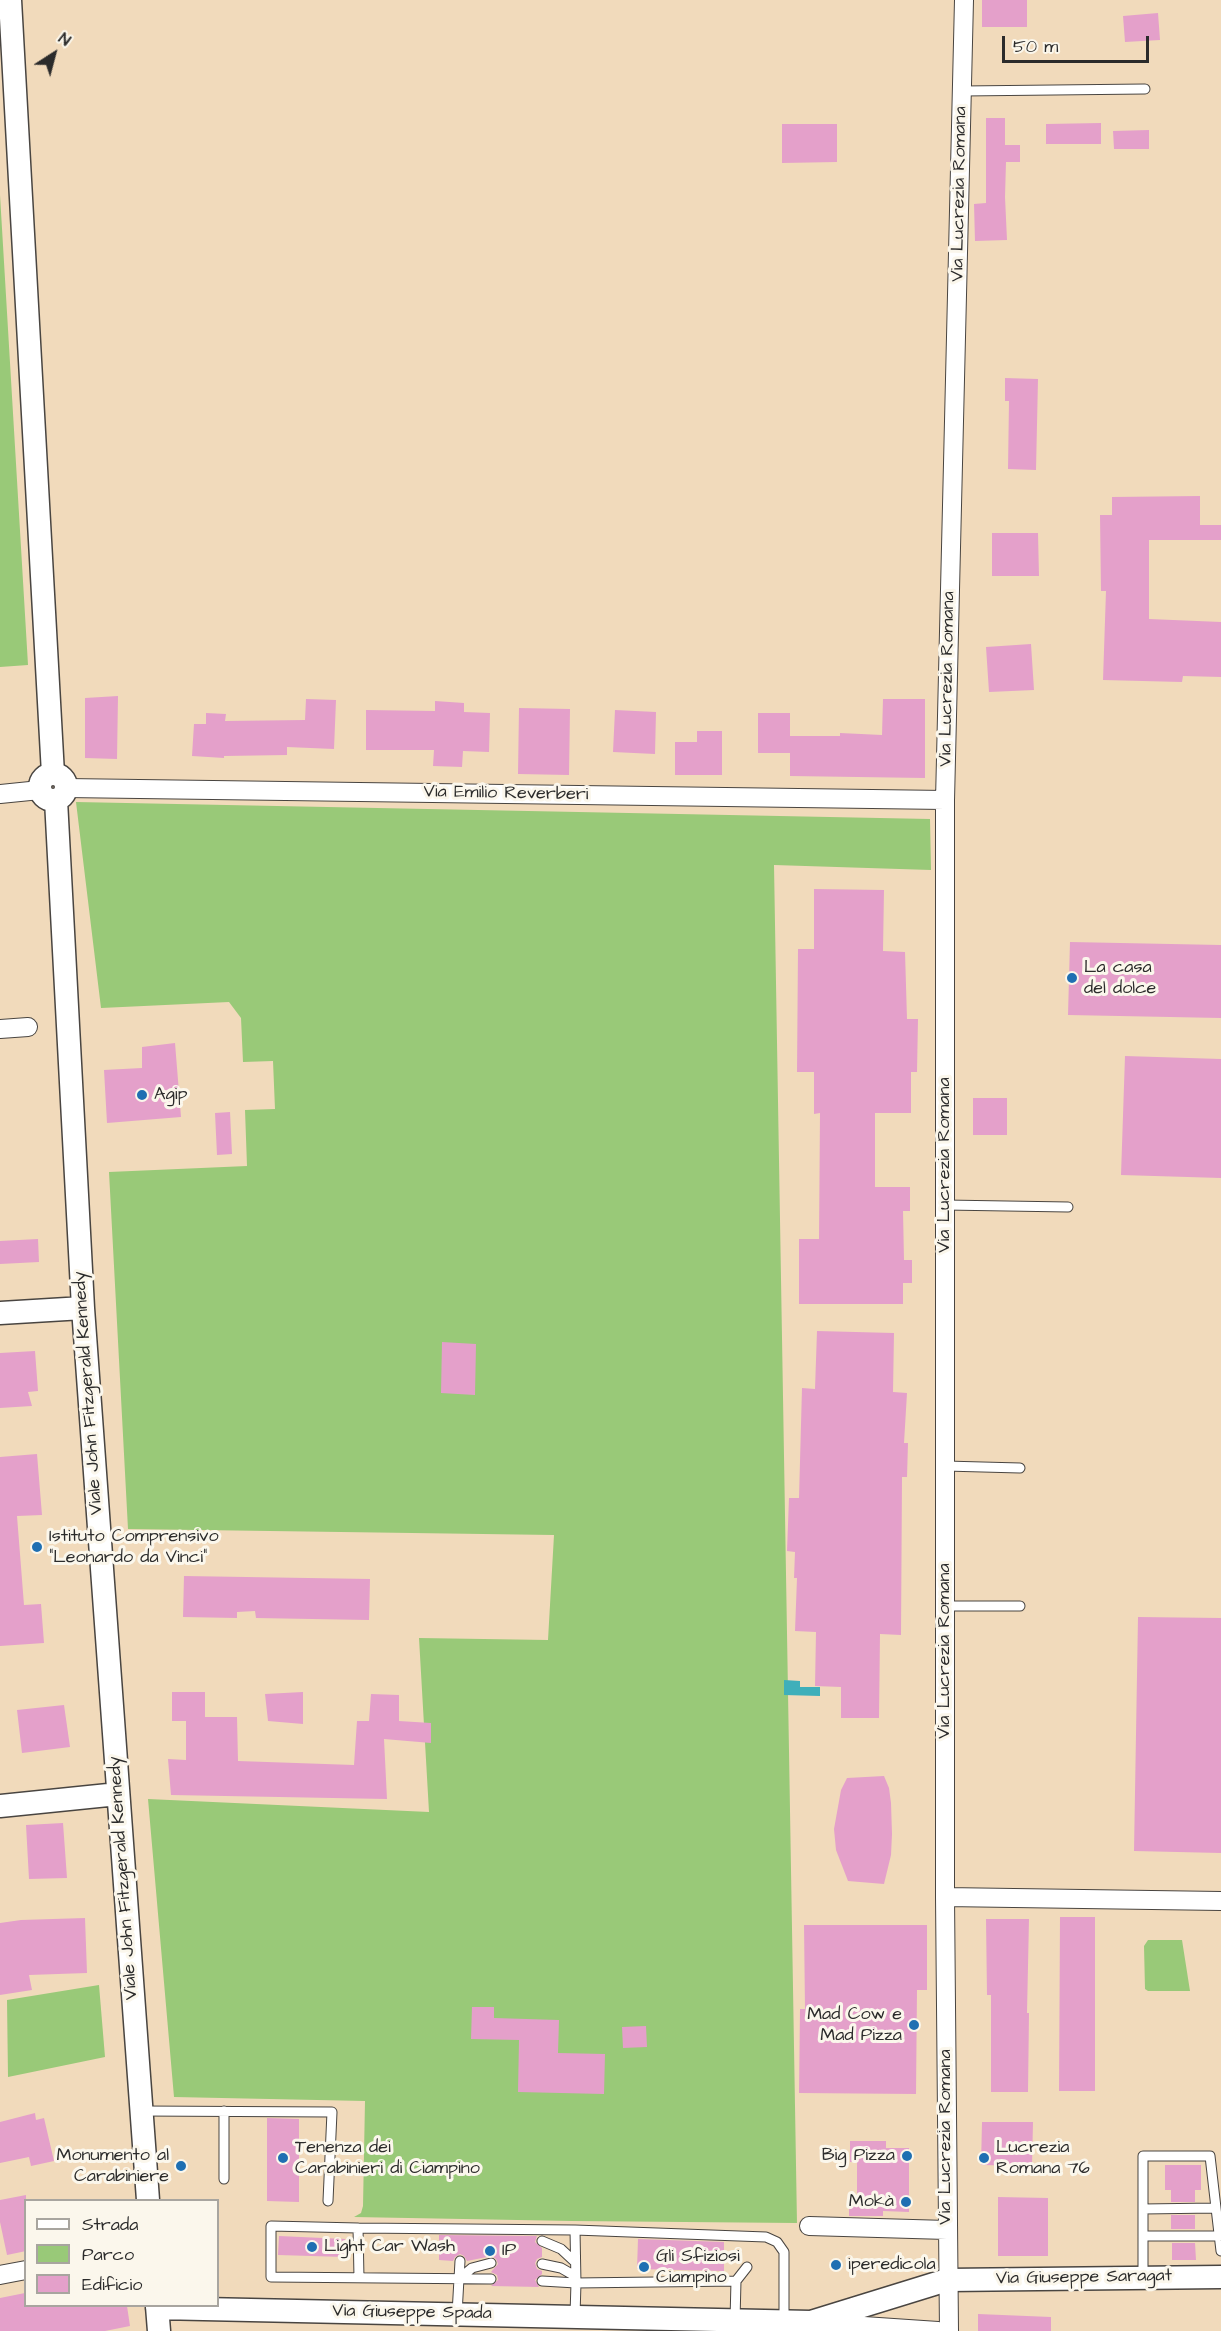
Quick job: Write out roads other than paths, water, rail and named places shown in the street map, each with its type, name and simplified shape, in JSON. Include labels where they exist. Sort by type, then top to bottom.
[{"type":"street","name":"Viale John Fitzgerald Kennedy","points":[[10,0],[83,1308],[148,2199]]},
{"type":"street","name":"Via Lucrezia Romana","points":[[949,2331],[946,2230],[945,1897],[945,800],[964,0]]},
{"type":"street","name":"Via Emilio Reverberi","points":[[0,794],[54,788],[945,800]]},
{"type":"street","points":[[0,1029],[28,1027]]},
{"type":"street","points":[[0,1313],[83,1308]]},
{"type":"street","points":[[0,1806],[118,1794]]},
{"type":"street","points":[[945,1897],[1221,1901]]},
{"type":"street","points":[[809,2226],[946,2230]]},
{"type":"street","points":[[0,2275],[24,2270]]},
{"type":"street","name":"Via Giuseppe Saragat","points":[[947,2280],[1221,2277]]},
{"type":"street","name":"Via Giuseppe Spada","points":[[812,2322],[947,2280]]},
{"type":"street","points":[[157,2307],[159,2331]]},
{"type":"street","name":"Via Giuseppe Spada","points":[[157,2307],[812,2322],[938,2331]]},
{"type":"lane","points":[[963,91],[1145,89]]},
{"type":"lane","points":[[945,1205],[1068,1207]]},
{"type":"lane","points":[[945,1466],[1020,1468]]},
{"type":"lane","points":[[945,1606],[1020,1606]]},
{"type":"lane","points":[[224,2111],[224,2179]]},
{"type":"lane","points":[[141,2112],[332,2112],[328,2201]]},
{"type":"lane","points":[[1143,2278],[1143,2156],[1210,2156],[1221,2251]]},
{"type":"lane","points":[[1143,2209],[1215,2208]]},
{"type":"lane","points":[[491,2279],[271,2277],[272,2226],[575,2230],[772,2239],[777,2242],[784,2253],[784,2322]]},
{"type":"lane","points":[[358,2228],[359,2278]]},
{"type":"lane","points":[[575,2230],[575,2317]]},
{"type":"lane","points":[[1143,2236],[1219,2236]]},
{"type":"lane","points":[[542,2241],[561,2249],[575,2262]]},
{"type":"lane","points":[[457,2314],[460,2261]]},
{"type":"lane","points":[[459,2279],[472,2268],[491,2263]]},
{"type":"lane","points":[[542,2264],[561,2268],[575,2279]]},
{"type":"lane","points":[[735,2320],[736,2281],[747,2267]]},
{"type":"lane","points":[[542,2281],[575,2279],[736,2281]]},
{"type":"water","points":[[784,1680],[800,1681],[800,1687],[820,1687],[820,1696],[784,1695]]},
{"type":"place","name":"La casa del dolce","points":[[1072,978]]},
{"type":"place","name":"Agip","points":[[142,1095]]},
{"type":"place","name":"Istituto Comprensivo \"Leonardo da Vinci\"","points":[[37,1547]]},
{"type":"place","name":"Mad Cow e Mad Pizza","points":[[914,2025]]},
{"type":"place","name":"Big Pizza","points":[[907,2156]]},
{"type":"place","name":"Tenenza dei Carabinieri di Ciampino","points":[[283,2158]]},
{"type":"place","name":"Lucrezia Romana 76","points":[[984,2158]]},
{"type":"place","name":"Monumento al Carabiniere","points":[[181,2166]]},
{"type":"place","name":"Mokà","points":[[906,2202]]},
{"type":"place","name":"Light Car Wash","points":[[312,2247]]},
{"type":"place","name":"IP","points":[[490,2251]]},
{"type":"place","name":"iperedicola","points":[[836,2265]]},
{"type":"place","name":"Gli Sfiziosi Ciampino","points":[[644,2267]]}]
